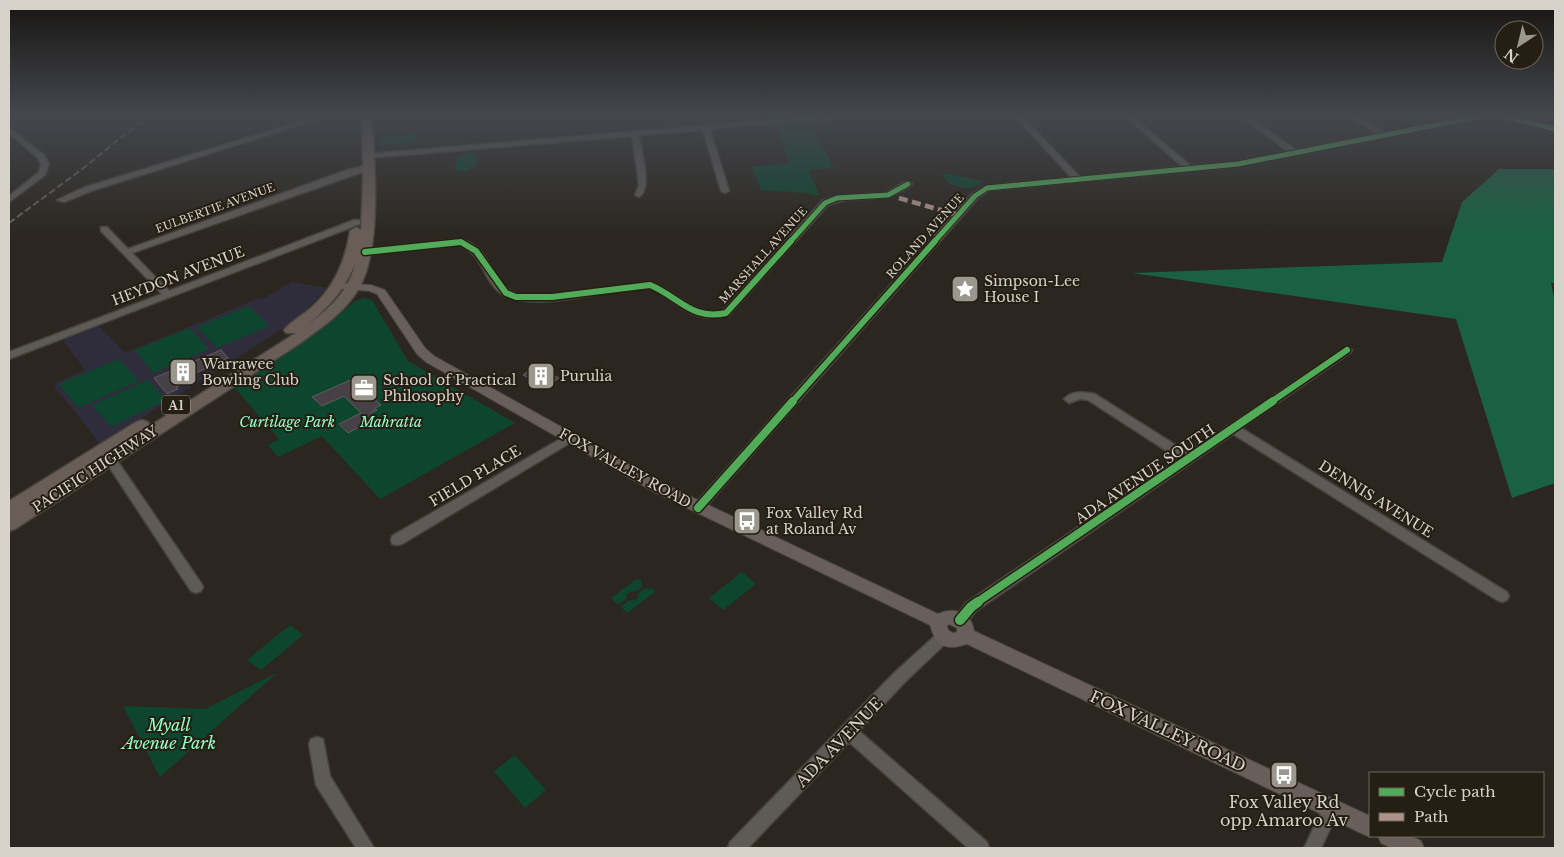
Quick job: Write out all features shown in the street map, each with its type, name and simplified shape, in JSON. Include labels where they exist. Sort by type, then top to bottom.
[{"type":"highway","name":"PACIFIC HIGHWAY","points":[[9,524],[16,506],[283,336],[346,286],[361,268],[365,252],[363,155]]},
{"type":"highway","name":"PACIFIC HIGHWAY","points":[[16,506],[110,459],[309,330],[344,300],[353,254],[365,155]]},
{"type":"main road","name":"FOX VALLEY ROAD","points":[[346,286],[371,288],[383,293],[421,351],[430,359],[569,438],[698,508],[941,630]]},
{"type":"main road","name":"FOX VALLEY ROAD","points":[[962,628],[1369,826]]},
{"type":"main road","points":[[941,630],[956,641],[962,628]]},
{"type":"main road","points":[[1390,837],[1414,848]]},
{"type":"street","points":[[9,200],[42,173],[45,164],[38,155]]},
{"type":"street","points":[[61,200],[88,189],[199,155]]},
{"type":"street","name":"EULBERTIE AVENUE","points":[[126,252],[364,164],[443,155]]},
{"type":"street","points":[[638,155],[643,185],[640,195]]},
{"type":"street","points":[[714,155],[725,191]]},
{"type":"street","points":[[1055,155],[1078,179]]},
{"type":"street","points":[[1174,155],[1189,168]]},
{"type":"street","name":"ROLAND AVENUE","points":[[698,508],[979,193],[996,186],[1238,164],[1280,155]]},
{"type":"street","name":"MARSHALL AVENUE","points":[[365,252],[461,242],[471,245],[506,294],[519,299],[650,285],[661,288],[695,314],[715,317],[726,313],[825,203],[838,198],[888,195],[908,184]]},
{"type":"street","name":"HEYDON AVENUE","points":[[9,356],[357,222]]},
{"type":"street","points":[[104,229],[168,295]]},
{"type":"street","name":"ADA AVENUE SOUTH","points":[[962,628],[971,608],[1347,350]]},
{"type":"street","points":[[1069,399],[1084,395],[1094,398],[1188,459]]},
{"type":"street","name":"DENNIS AVENUE","points":[[1234,429],[1502,596]]},
{"type":"street","name":"FIELD PLACE","points":[[397,540],[569,438]]},
{"type":"street","points":[[110,459],[196,587]]},
{"type":"street","name":"ADA AVENUE","points":[[736,848],[918,659],[941,630]]},
{"type":"street","points":[[848,731],[982,848]]},
{"type":"street","points":[[317,744],[322,779],[366,848]]},
{"type":"street","points":[[1312,848],[1332,808]]},
{"type":"shaded area","points":[[292,282],[327,288],[305,311],[279,331],[100,444],[65,399],[54,388],[56,387],[54,384],[85,370],[63,340],[99,326],[125,353],[259,298],[261,300]]},
{"type":"green space","points":[[465,155],[478,156],[476,166],[466,171],[455,171],[457,158]]},
{"type":"green space","points":[[787,155],[827,155],[834,168],[808,170],[819,194],[816,196],[808,193],[761,190],[752,167],[790,163]]},
{"type":"green space","points":[[1499,169],[1555,169],[1555,283],[1551,283],[1555,302],[1555,483],[1512,498],[1456,319],[1132,273],[1442,262],[1462,202]]},
{"type":"green space","points":[[942,174],[951,174],[985,182],[969,189],[949,184]]},
{"type":"green space","name":"Mahratta","points":[[365,298],[372,300],[408,361],[515,423],[380,499],[322,436],[278,457],[268,445],[279,439],[235,388],[325,327],[355,301]]},
{"type":"green space","points":[[249,306],[269,326],[217,348],[197,327]]},
{"type":"green space","points":[[190,328],[209,349],[153,373],[135,350]]},
{"type":"green space","points":[[119,359],[139,381],[78,408],[59,384]]},
{"type":"green space","points":[[148,380],[166,400],[111,427],[92,405]]},
{"type":"green space","points":[[742,572],[756,584],[723,610],[709,598]]},
{"type":"green space","points":[[637,579],[641,580],[642,587],[627,593],[626,599],[618,605],[611,598]]},
{"type":"green space","points":[[645,588],[653,589],[655,592],[627,613],[621,607],[628,601],[637,599],[638,594]]},
{"type":"green space","points":[[290,625],[303,635],[261,670],[247,660]]},
{"type":"green space","name":"Myall Avenue Park","points":[[278,672],[160,777],[123,706],[205,709]]},
{"type":"green space","points":[[515,755],[546,790],[525,808],[494,771]]},
{"type":"building","name":"Warrawee Bowling Club","points":[[221,350],[228,358],[176,382],[179,386],[176,387],[178,389],[167,394],[154,378]]},
{"type":"building","name":"Purulia","points":[[535,366],[559,378],[547,387],[523,375]]},
{"type":"building","name":"Mahratta","points":[[357,377],[364,383],[373,381],[377,384],[375,388],[367,392],[381,405],[371,413],[376,418],[348,433],[339,424],[361,413],[344,396],[322,406],[312,397]]},
{"type":"railway","points":[[9,223],[100,155]]},
{"type":"marked path","points":[[899,198],[958,215]]},
{"type":"cycle path","points":[[698,508],[975,196],[987,188],[1238,164],[1284,155]]},
{"type":"cycle path","points":[[365,252],[461,242],[476,251],[500,287],[506,293],[516,297],[552,297],[650,285],[660,289],[695,312],[714,316],[726,313],[825,203],[837,198],[888,195],[908,184]]},
{"type":"cycle path","points":[[960,620],[971,607],[1347,350]]},
{"type":"place","name":"Simpson-Lee House I","points":[[965,289]]},
{"type":"place","name":"Warrawee Bowling Club","points":[[183,372]]},
{"type":"place","name":"Purulia","points":[[541,376]]},
{"type":"place","name":"School of Practical Philosophy","points":[[364,388]]},
{"type":"place","name":"Fox Valley Rd at Roland Av","points":[[747,521]]},
{"type":"place","name":"Fox Valley Rd opp Amaroo Av","points":[[1284,775]]},
{"type":"park label","name":"Curtilage Park","points":[[287,422]]}]
